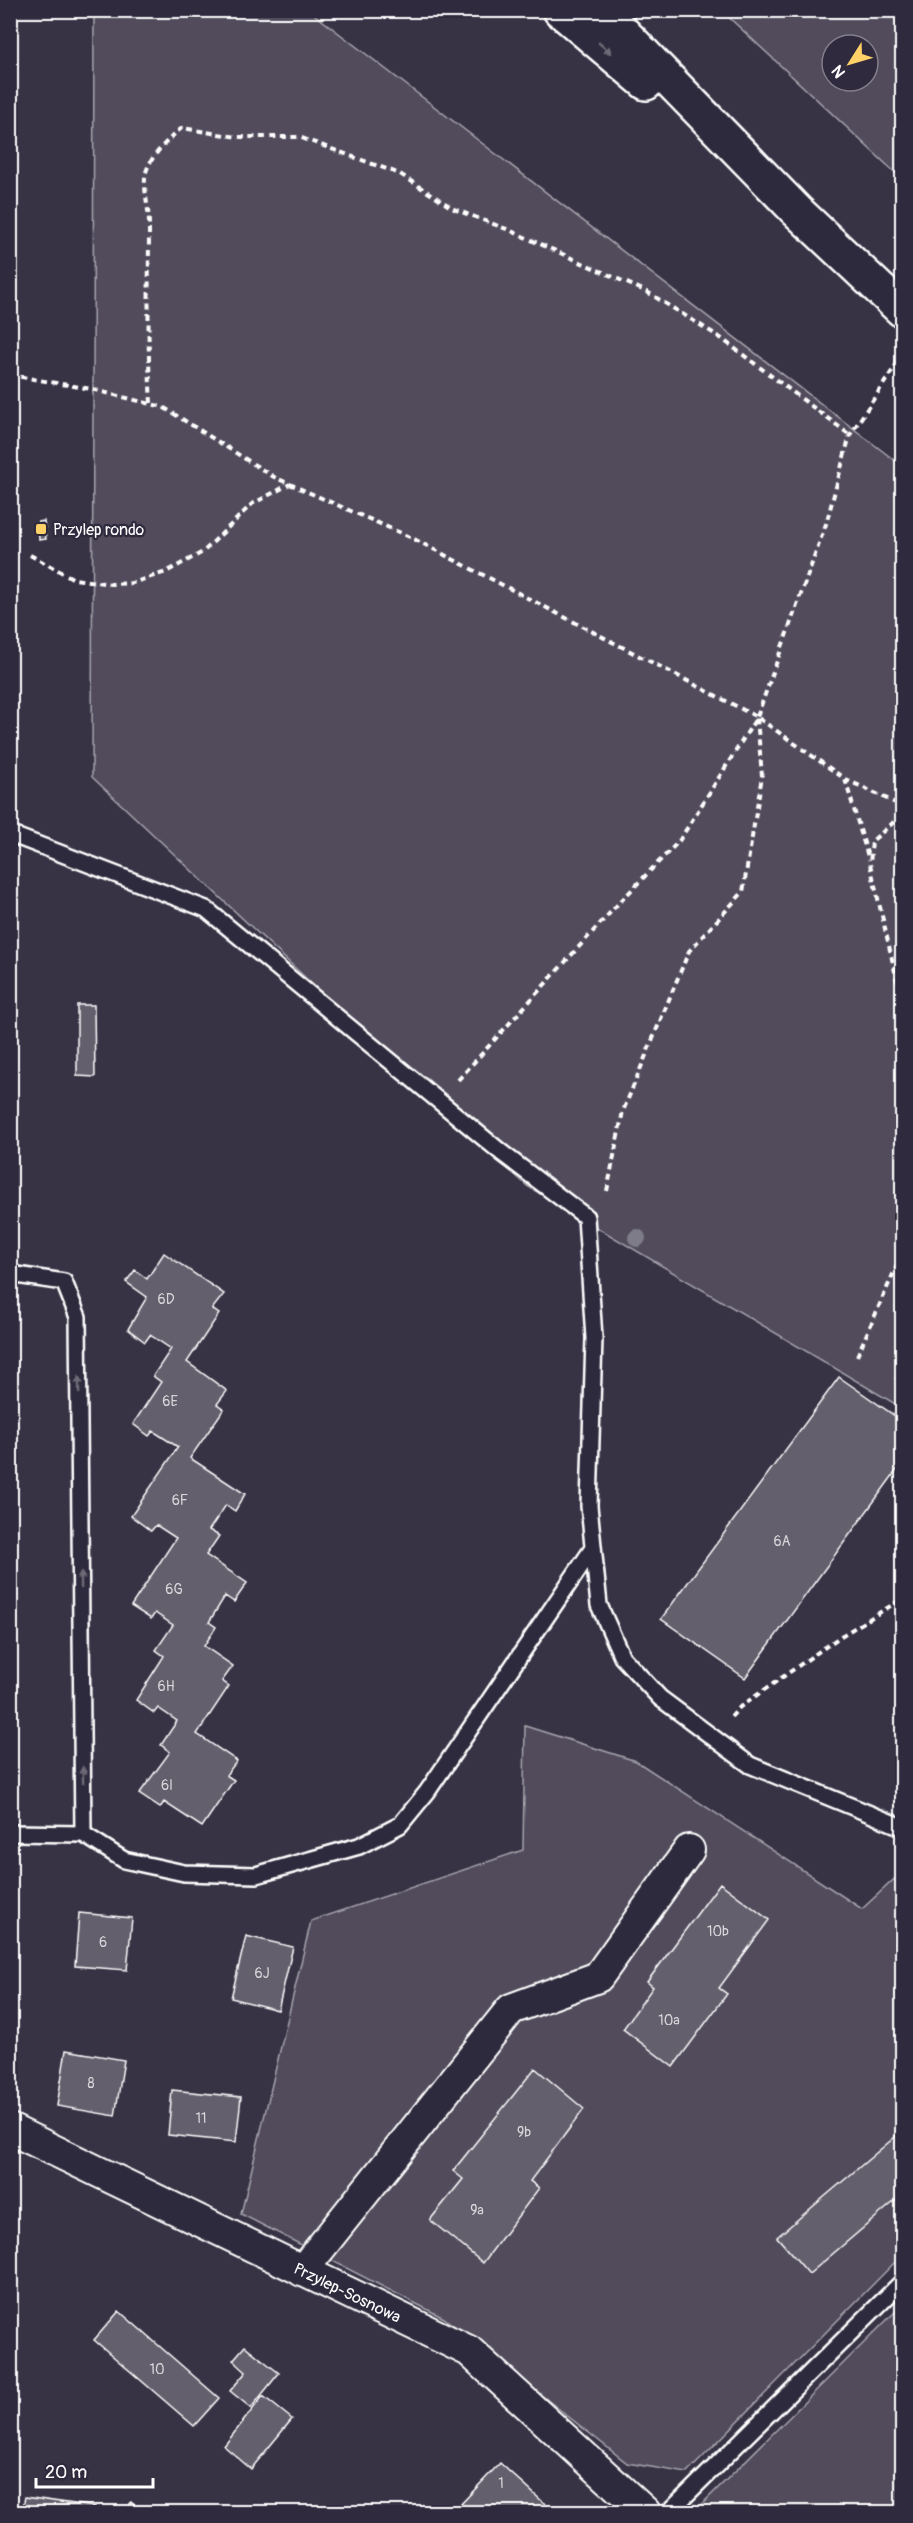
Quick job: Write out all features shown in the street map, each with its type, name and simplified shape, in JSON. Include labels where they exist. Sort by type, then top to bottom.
[{"type":"main road","points":[[560,10],[797,211]]},
{"type":"main road","points":[[601,10],[797,211],[903,310]]},
{"type":"street","points":[[302,2271],[511,2009],[598,1977],[689,1850]]},
{"type":"street","name":"Przylep-Sosnowa","points":[[10,2129],[469,2351],[645,2512]]},
{"type":"lane","points":[[10,834],[206,909],[502,1153],[586,1217],[594,1338],[590,1506],[593,1548],[599,1605],[622,1657],[660,1698],[750,1765],[903,1827]]},
{"type":"lane","points":[[10,1274],[64,1282],[78,1317],[83,1834]]},
{"type":"lane","points":[[10,1833],[83,1834],[124,1860],[184,1873],[256,1875],[359,1846],[400,1826],[427,1792],[593,1548]]},
{"type":"lane","points":[[669,2512],[903,2282]]},
{"type":"path","points":[[150,403],[149,207],[145,177],[156,155],[169,138],[183,128],[237,137],[299,137],[400,174],[454,209],[647,292],[718,336],[850,435]]},
{"type":"path","points":[[458,1080],[617,905],[679,841],[757,717],[826,524],[850,435],[903,356]]},
{"type":"path","points":[[10,375],[91,389],[164,406],[274,477],[412,538],[757,717],[845,779],[903,806]]},
{"type":"path","points":[[30,555],[74,579],[111,584],[132,583],[166,572],[203,552],[252,504],[290,484]]},
{"type":"path","points":[[608,1191],[623,1111],[689,951],[743,892],[762,776],[757,717]]},
{"type":"path","points":[[845,779],[870,864],[903,1002]]},
{"type":"path","points":[[870,864],[872,841],[903,815]]},
{"type":"path","points":[[857,1356],[903,1254]]},
{"type":"path","points":[[895,1377],[903,1379]]},
{"type":"path","points":[[711,1737],[740,1707],[841,1636],[903,1599]]},
{"type":"shaded area","points":[[94,11],[310,11],[902,466],[902,1408],[527,1186],[92,777]]},
{"type":"shaded area","points":[[722,11],[902,11],[902,179]]},
{"type":"shaded area","points":[[525,1726],[636,1761],[862,1909],[902,1872],[902,2255],[687,2473],[627,2463],[444,2318],[241,2214],[311,1921],[523,1850]]},
{"type":"shaded area","points":[[902,2305],[902,2512],[694,2512]]},
{"type":"building","points":[[44,521],[46,539],[39,540],[38,522]]},
{"type":"building","points":[[77,1005],[94,1005],[95,1077],[77,1076]]},
{"type":"building","points":[[164,1253],[224,1294],[212,1309],[219,1314],[187,1362],[227,1391],[217,1404],[224,1409],[190,1458],[245,1494],[235,1511],[226,1505],[209,1530],[219,1536],[206,1555],[247,1583],[234,1602],[225,1596],[209,1622],[216,1627],[204,1646],[233,1666],[222,1681],[229,1686],[197,1734],[237,1761],[226,1775],[234,1780],[202,1827],[164,1802],[160,1808],[139,1794],[170,1752],[161,1745],[177,1721],[158,1708],[154,1713],[136,1700],[164,1656],[156,1650],[173,1625],[155,1613],[151,1619],[131,1606],[176,1538],[156,1525],[151,1531],[131,1516],[178,1447],[153,1431],[149,1436],[133,1424],[161,1382],[153,1376],[171,1349],[150,1335],[145,1342],[128,1329],[147,1297],[126,1282],[135,1270],[147,1279]]},
{"type":"building","points":[[839,1377],[902,1421],[902,1463],[745,1678],[661,1619]]},
{"type":"building","points":[[720,1883],[769,1920],[719,1988],[727,1994],[673,2067],[623,2029],[653,1987],[647,1982]]},
{"type":"building","points":[[79,1913],[132,1918],[127,1970],[75,1966]]},
{"type":"building","points":[[246,1936],[293,1947],[278,2010],[231,1998]]},
{"type":"building","points":[[66,2050],[124,2060],[115,2116],[57,2106]]},
{"type":"building","points":[[535,2068],[584,2109],[530,2181],[539,2188],[483,2263],[430,2220],[463,2179],[453,2171]]},
{"type":"building","points":[[172,2090],[241,2097],[236,2142],[168,2135]]},
{"type":"building","points":[[902,2131],[902,2195],[809,2274],[777,2237]]},
{"type":"building","points":[[119,2311],[219,2398],[194,2426],[94,2340]]},
{"type":"building","points":[[245,2346],[279,2373],[251,2408],[230,2391],[246,2372],[233,2360]]},
{"type":"building","points":[[263,2396],[292,2419],[251,2469],[224,2446]]},
{"type":"building","points":[[500,2463],[554,2512],[470,2512],[461,2504]]},
{"type":"building","points":[[25,2497],[95,2507],[94,2512],[22,2512]]},
{"type":"building","points":[[131,2502],[143,2512],[126,2512]]},
{"type":"place","name":"Przylep rondo","points":[[41,529]]}]
